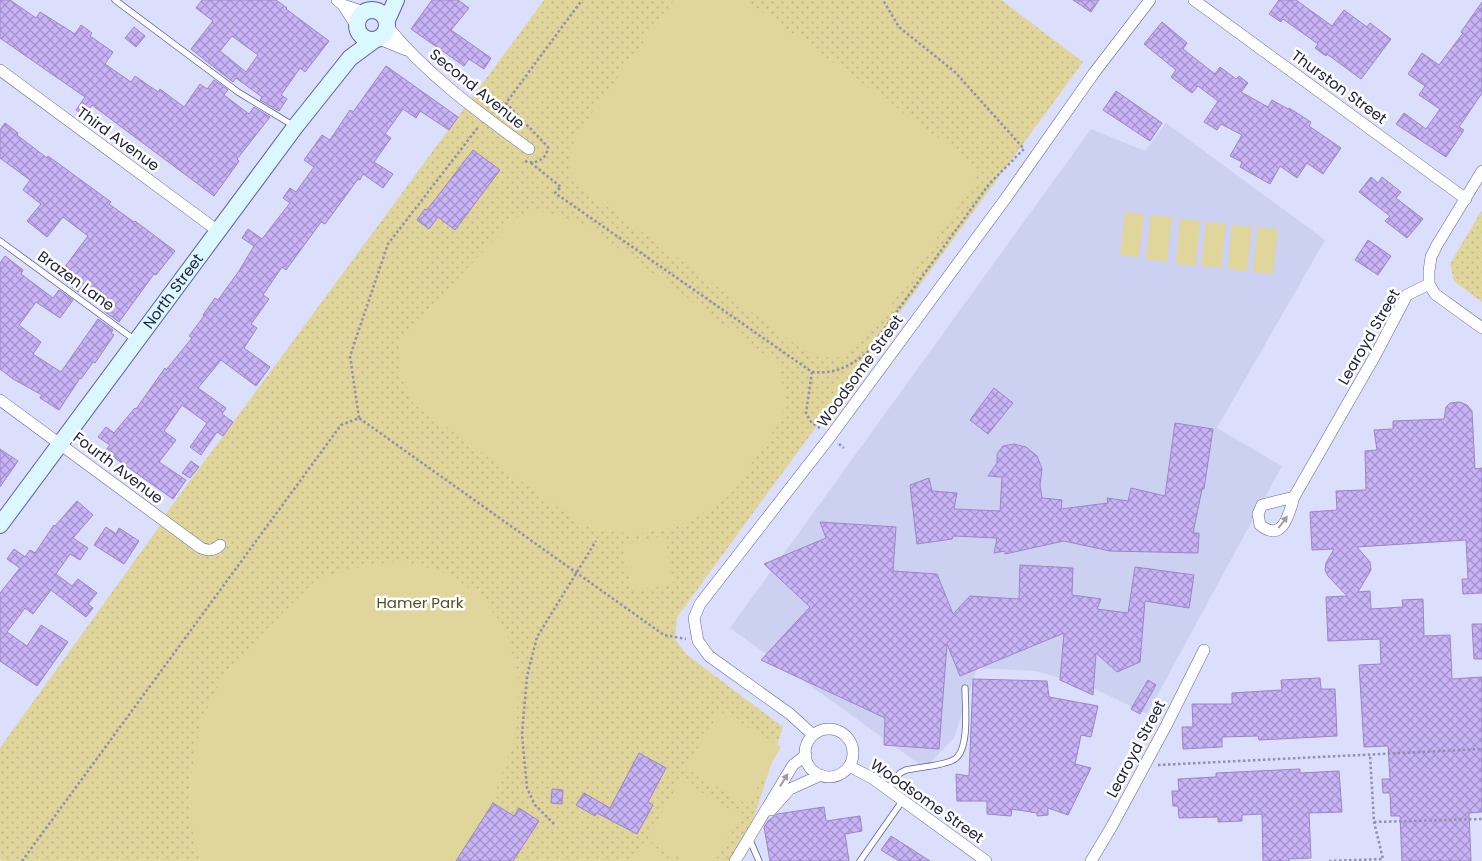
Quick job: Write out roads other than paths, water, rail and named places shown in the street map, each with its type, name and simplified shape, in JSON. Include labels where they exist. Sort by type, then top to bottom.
[{"type":"main road","name":"North Street","points":[[0,524],[296,127],[350,58],[374,23],[396,0]]},
{"type":"street","name":"Woodsome Street","points":[[813,735],[790,714],[709,656],[698,641],[694,618],[700,604],[830,437],[1006,198],[1094,73],[1150,0]]},
{"type":"street","name":"Thurston Street","points":[[1194,0],[1466,198]]},
{"type":"street","name":"Second Avenue","points":[[340,2],[374,23]]},
{"type":"street","name":"Second Avenue","points":[[340,2],[374,23],[526,154]]},
{"type":"street","name":"Third Avenue","points":[[0,70],[218,231]]},
{"type":"street","points":[[1482,171],[1431,257],[1428,271],[1429,284],[1434,294],[1482,328]]},
{"type":"street","name":"Learoyd Street","points":[[1294,497],[1376,354],[1407,295],[1429,284]]},
{"type":"street","name":"Fourth Avenue","points":[[0,400],[61,443],[201,548],[207,550],[216,549],[220,545]]},
{"type":"street","name":"Learoyd Street","points":[[1092,861],[1163,732],[1204,650]]},
{"type":"street","points":[[827,730],[841,733],[851,744],[852,759],[849,766],[839,775],[832,777],[813,771],[808,766],[806,755],[806,746],[813,735],[819,731],[827,730]]},
{"type":"street","points":[[735,861],[748,836],[793,765],[806,755]]},
{"type":"street","name":"Woodsome Street","points":[[849,766],[888,789],[986,861]]},
{"type":"street","points":[[748,836],[790,789],[821,775]]},
{"type":"lane","points":[[115,0],[238,92],[296,127]]},
{"type":"lane","name":"Brazen Lane","points":[[0,241],[137,342]]},
{"type":"lane","points":[[888,789],[900,773],[906,770],[954,760],[961,753],[964,743],[965,688]]},
{"type":"lane","points":[[860,861],[903,800]]},
{"type":"lane","points":[[748,836],[758,861]]},
{"type":"park label","name":"Hamer Park","points":[[420,603]]}]
